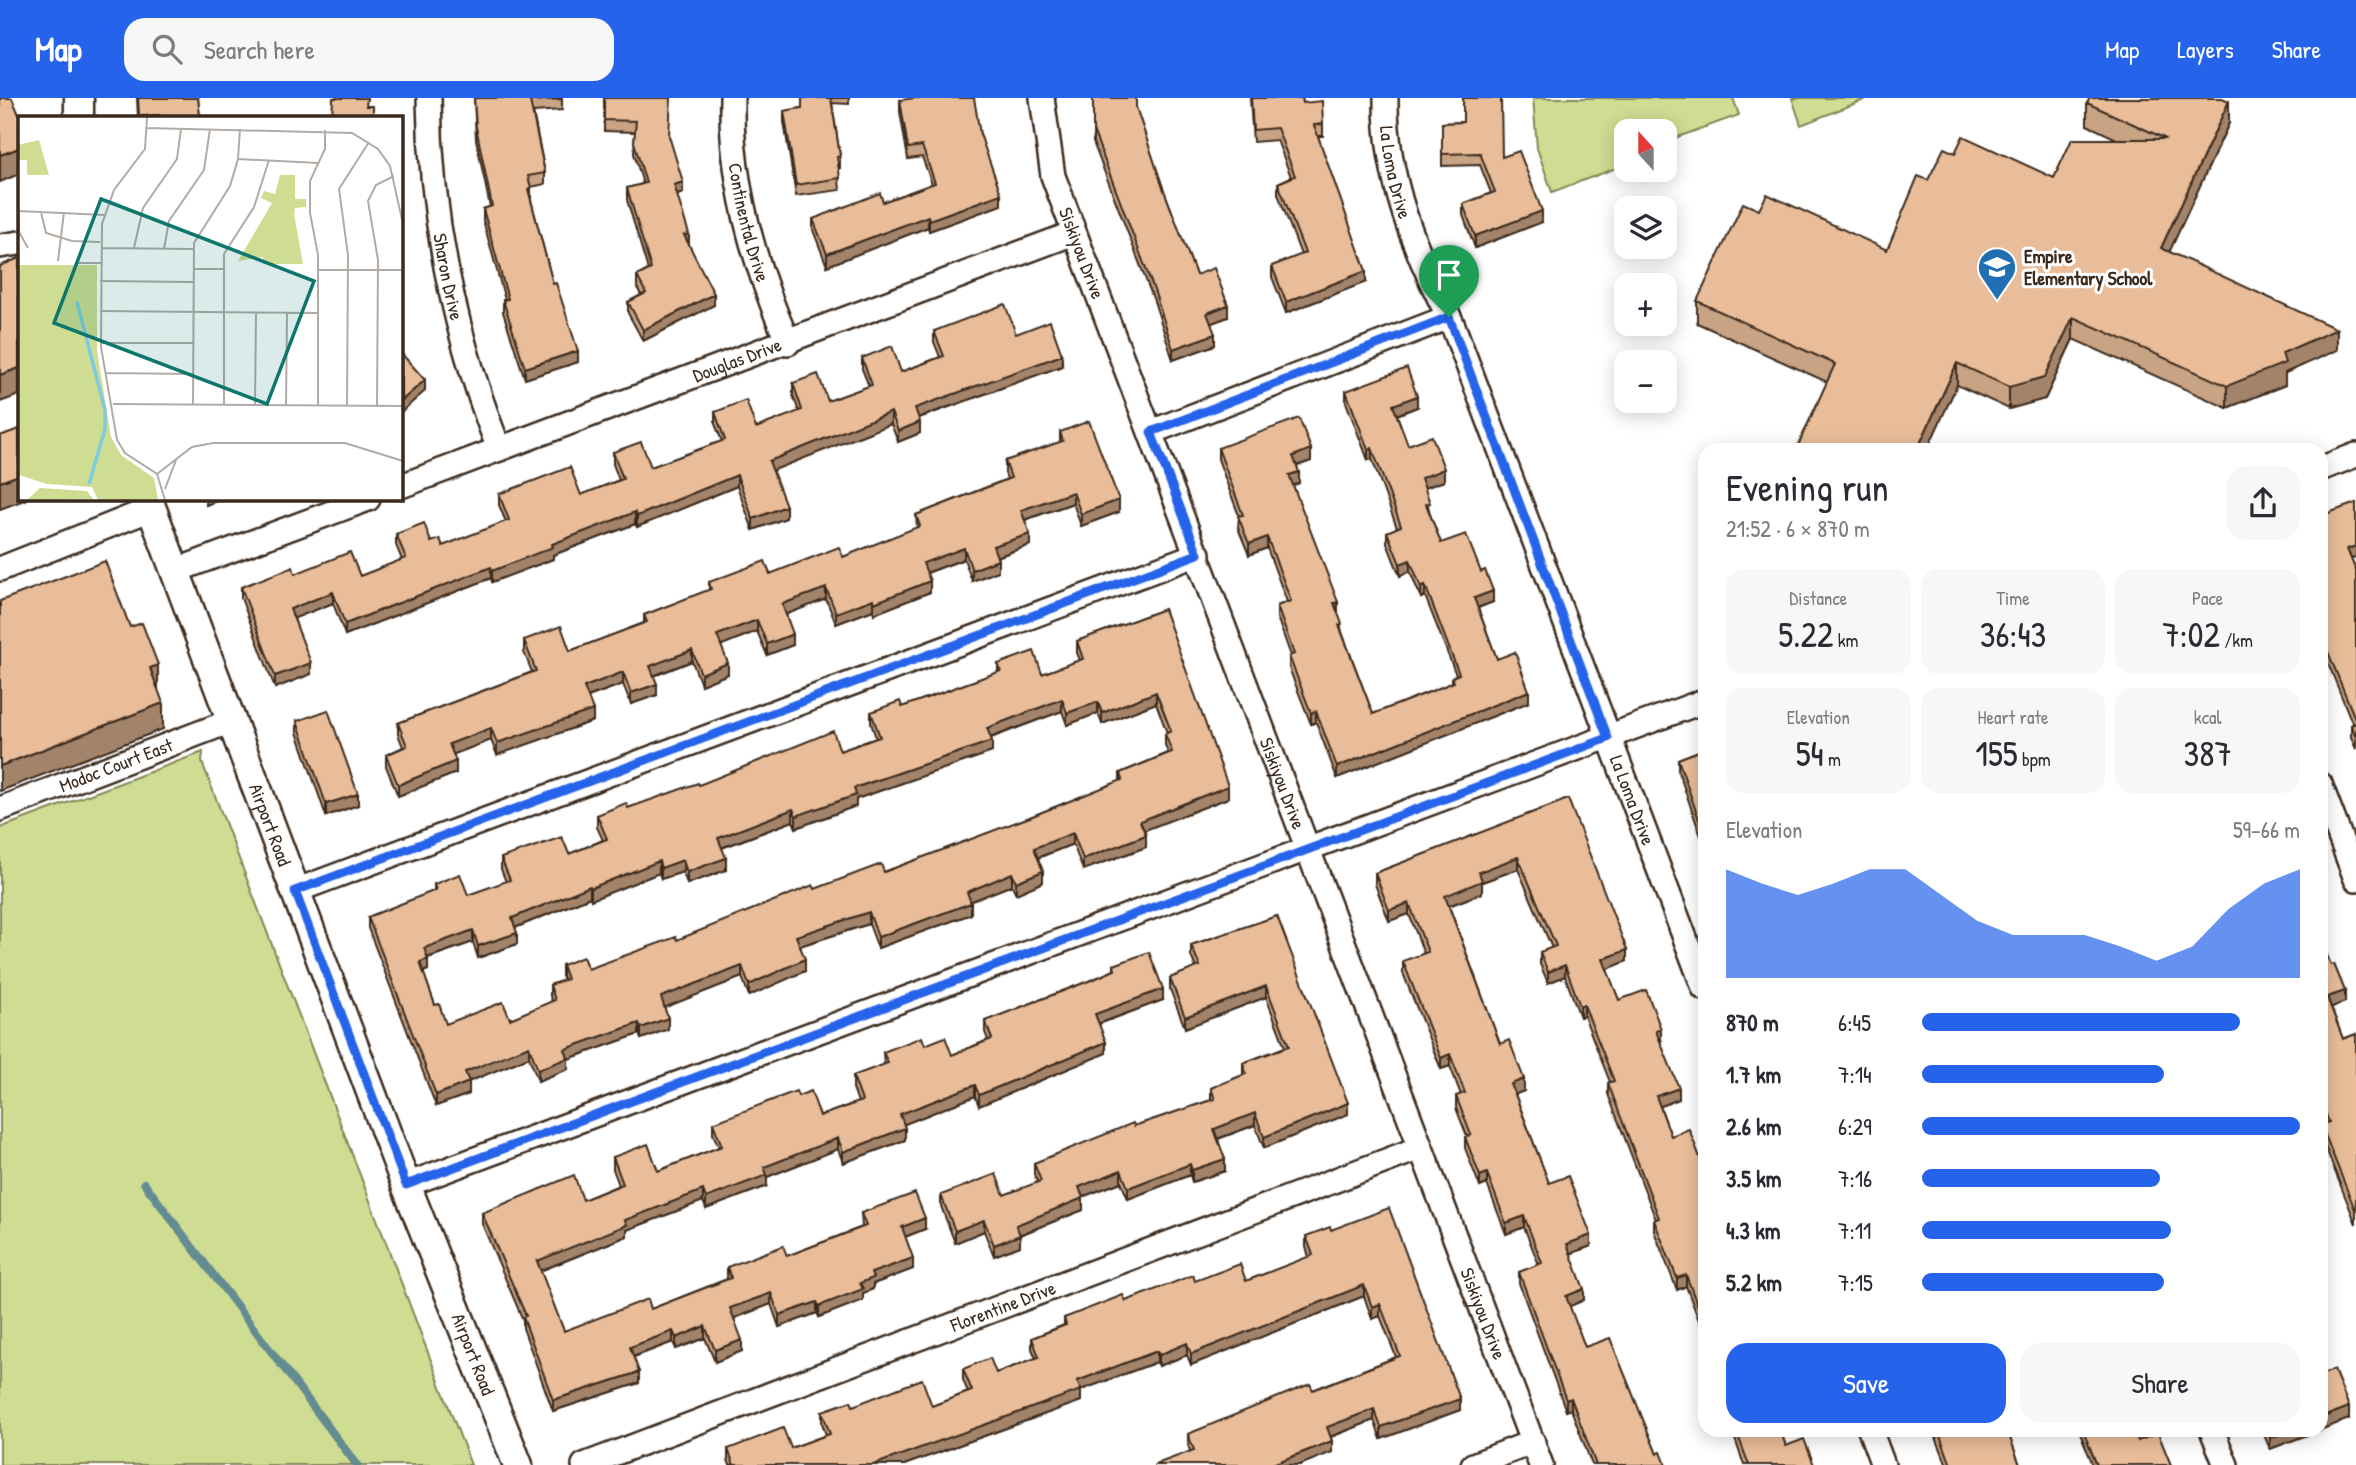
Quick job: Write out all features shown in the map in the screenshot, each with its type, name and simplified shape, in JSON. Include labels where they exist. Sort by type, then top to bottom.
[{"type":"street","points":[[79,98],[79,116]]},
{"type":"street","name":"Sharon Drive","points":[[429,98],[435,201],[447,275],[470,374],[499,449]]},
{"type":"street","name":"Continental Drive","points":[[732,98],[731,130],[736,171],[765,292],[788,343]]},
{"type":"street","name":"Siskiyou Drive","points":[[1042,98],[1053,176],[1541,1465]]},
{"type":"street","name":"La Loma Drive","points":[[1386,98],[1385,135],[1391,173],[1427,273],[1449,317],[1698,972]]},
{"type":"street","name":"Douglas Drive","points":[[402,486],[788,343],[1074,233]]},
{"type":"street","points":[[0,246],[18,243]]},
{"type":"street","points":[[1151,432],[1449,317]]},
{"type":"street","points":[[2328,466],[2356,455]]},
{"type":"street","points":[[174,571],[365,500]]},
{"type":"street","points":[[0,569],[149,504]]},
{"type":"street","name":"Airport Road","points":[[149,504],[406,1185],[518,1465]]},
{"type":"street","points":[[295,891],[1198,554]]},
{"type":"street","points":[[406,1185],[1309,851],[1698,703]]},
{"type":"street","name":"Modoc Court East","points":[[0,809],[231,721]]},
{"type":"street","points":[[2328,805],[2356,879]]},
{"type":"street","name":"Florentine Drive","points":[[584,1465],[1420,1148]]},
{"type":"street","points":[[1873,1437],[1884,1465]]},
{"type":"street","points":[[2215,1437],[2225,1465]]},
{"type":"street","points":[[1473,1465],[1533,1442]]},
{"type":"green space","points":[[1533,98],[1733,98],[1739,115],[1677,137],[1677,119],[1614,119],[1614,169],[1552,192],[1537,148]]},
{"type":"green space","points":[[1792,98],[1869,98],[1801,125]]},
{"type":"green space","points":[[203,752],[202,762],[471,1465],[0,1465],[0,828]]},
{"type":"building","points":[[0,98],[12,98],[20,116],[18,148],[0,155]]},
{"type":"building","points":[[138,98],[198,98],[200,116],[139,116]]},
{"type":"building","points":[[333,98],[367,98],[366,106],[373,106],[373,116],[332,116]]},
{"type":"building","points":[[474,98],[562,98],[530,101],[545,173],[528,176],[531,188],[528,189],[553,284],[556,283],[578,351],[525,368],[503,300],[508,299],[483,209],[492,206],[476,127]]},
{"type":"building","points":[[604,98],[671,98],[669,136],[683,182],[674,185],[689,234],[684,235],[714,294],[643,330],[628,302],[646,293],[637,276],[651,269],[627,188],[646,183],[634,142],[636,121],[604,120]]},
{"type":"building","points":[[802,98],[831,98],[840,156],[837,157],[840,178],[796,185],[784,111],[802,108]]},
{"type":"building","points":[[974,98],[980,134],[1001,194],[929,220],[928,216],[827,254],[813,219],[880,193],[883,202],[935,183],[922,146],[908,148],[900,100]]},
{"type":"building","points":[[1093,98],[1136,98],[1136,107],[1162,185],[1196,275],[1214,268],[1228,305],[1207,313],[1215,334],[1173,349],[1154,290],[1093,130]]},
{"type":"building","points":[[1251,98],[1302,98],[1303,103],[1322,101],[1323,124],[1314,125],[1366,271],[1286,302],[1272,266],[1305,253],[1278,183],[1295,176],[1277,128],[1253,130]]},
{"type":"building","points":[[1463,98],[1501,98],[1502,157],[1519,151],[1542,211],[1475,236],[1463,204],[1495,192],[1480,153],[1442,154],[1442,123],[1463,122]]},
{"type":"building","points":[[2090,98],[2222,98],[2229,101],[2161,248],[2337,329],[2282,353],[2285,363],[2227,386],[2073,317],[2045,377],[2009,387],[1957,363],[1920,443],[1799,443],[1835,364],[1697,301],[1743,203],[1759,210],[1767,194],[1887,250],[1918,176],[1928,180],[1944,148],[1955,153],[1963,136],[2054,178],[2072,139],[2166,139],[2087,103]]},
{"type":"building","points":[[18,258],[18,368],[0,375],[0,266]]},
{"type":"building","points":[[1005,304],[1016,334],[1050,321],[1062,355],[915,408],[920,422],[898,431],[891,412],[769,461],[786,506],[753,519],[737,475],[637,516],[635,512],[492,571],[491,567],[345,624],[333,592],[290,609],[311,663],[275,676],[241,587],[293,567],[295,574],[350,552],[360,576],[406,558],[396,534],[424,523],[431,542],[440,539],[443,546],[509,520],[499,494],[570,467],[581,495],[623,479],[613,452],[641,442],[651,467],[725,440],[715,412],[746,400],[756,428],[802,410],[793,383],[818,374],[828,401],[872,385],[862,358],[892,346],[901,372],[944,356],[934,331]]},
{"type":"building","points":[[402,354],[425,380],[402,400]]},
{"type":"building","points":[[1407,368],[1417,396],[1393,405],[1408,445],[1432,436],[1444,469],[1421,478],[1430,503],[1426,504],[1441,543],[1466,534],[1481,572],[1485,570],[1493,591],[1474,598],[1497,659],[1515,652],[1529,691],[1337,767],[1316,711],[1311,713],[1289,656],[1294,654],[1277,606],[1291,601],[1267,537],[1249,544],[1238,516],[1243,515],[1218,448],[1299,418],[1311,449],[1293,456],[1299,472],[1289,475],[1338,602],[1334,603],[1342,624],[1339,625],[1373,714],[1454,682],[1452,677],[1459,674],[1425,585],[1421,587],[1410,560],[1400,564],[1387,532],[1401,526],[1372,448],[1368,449],[1346,391]]},
{"type":"building","points":[[1089,421],[1119,500],[1081,514],[1073,492],[1021,510],[1030,534],[993,546],[998,560],[972,570],[964,548],[923,563],[930,581],[874,603],[873,599],[836,613],[826,588],[782,604],[793,634],[767,644],[757,620],[717,635],[728,663],[701,674],[692,650],[650,666],[657,684],[631,693],[623,672],[584,687],[593,710],[497,743],[491,728],[449,744],[456,761],[398,785],[386,755],[407,746],[398,723],[536,671],[524,640],[561,626],[570,651],[647,622],[644,615],[711,589],[709,582],[765,561],[770,574],[839,547],[843,557],[920,526],[916,515],[1011,478],[1005,461],[1063,441],[1060,432]]},
{"type":"building","points":[[18,429],[18,475],[0,482],[0,436]]},
{"type":"building","points":[[2356,503],[2356,546],[2347,549],[2356,571],[2356,721],[2328,652],[2328,513]]},
{"type":"building","points":[[105,561],[130,627],[142,623],[158,665],[150,668],[163,703],[0,766],[0,601]]},
{"type":"building","points":[[1164,609],[1228,786],[1140,821],[1146,835],[1083,859],[1073,833],[1034,848],[1043,871],[1016,882],[1012,873],[967,892],[971,903],[878,937],[869,912],[796,936],[805,959],[749,985],[742,966],[661,997],[668,1018],[641,1028],[639,1023],[565,1049],[568,1058],[538,1070],[529,1046],[465,1072],[469,1082],[436,1095],[368,917],[436,890],[434,884],[460,874],[468,895],[510,880],[501,858],[562,837],[569,854],[607,839],[597,815],[626,803],[628,808],[698,783],[699,785],[833,731],[840,751],[880,737],[871,712],[900,701],[902,707],[1001,671],[998,664],[1034,651],[1042,674],[1083,659],[1077,641]],"holes":[[[1156,692],[1171,731],[1165,734],[1172,752],[1120,773],[1122,780],[1030,817],[884,872],[881,864],[815,889],[813,885],[677,940],[676,937],[588,969],[583,957],[562,965],[567,979],[550,985],[555,1000],[510,1019],[503,1002],[446,1024],[439,1004],[435,1005],[420,962],[428,959],[424,948],[473,930],[478,946],[517,933],[512,918],[659,861],[661,868],[683,860],[687,872],[726,858],[718,838],[793,809],[796,816],[856,795],[854,788],[992,741],[987,728],[1062,699],[1067,713],[1098,702],[1102,713]]]},
{"type":"building","points":[[328,710],[358,794],[326,804],[297,721]]},
{"type":"building","points":[[2356,723],[2356,738],[2351,725]]},
{"type":"building","points":[[1698,751],[1698,817],[1678,759]]},
{"type":"building","points":[[1568,799],[1627,950],[1603,959],[1619,1000],[1646,990],[1661,1029],[1656,1031],[1679,1088],[1656,1096],[1671,1136],[1689,1129],[1698,1152],[1698,1307],[1686,1275],[1677,1278],[1654,1220],[1659,1218],[1608,1083],[1614,1081],[1584,1005],[1580,1006],[1565,965],[1548,972],[1540,952],[1556,946],[1518,857],[1479,872],[1482,881],[1445,896],[1500,1044],[1509,1040],[1524,1079],[1511,1084],[1549,1183],[1568,1176],[1591,1235],[1567,1244],[1584,1289],[1566,1296],[1585,1347],[1610,1338],[1657,1454],[1661,1452],[1666,1465],[1596,1465],[1571,1398],[1566,1400],[1519,1272],[1542,1263],[1524,1216],[1506,1223],[1487,1173],[1480,1176],[1465,1137],[1471,1135],[1456,1096],[1465,1093],[1450,1054],[1441,1058],[1403,961],[1428,952],[1409,903],[1389,910],[1375,873]]},
{"type":"building","points":[[1277,916],[1348,1103],[1264,1137],[1255,1113],[1214,1129],[1225,1159],[1192,1170],[1190,1164],[1128,1188],[1121,1170],[1079,1187],[1083,1198],[1016,1225],[1020,1235],[994,1245],[984,1220],[955,1231],[941,1195],[996,1174],[1004,1195],[1041,1181],[1034,1163],[1133,1123],[1134,1126],[1215,1099],[1211,1088],[1246,1074],[1243,1063],[1289,1046],[1266,986],[1185,1017],[1170,978],[1200,966],[1191,945]]},
{"type":"building","points":[[1149,952],[1163,989],[1095,1014],[1106,1042],[979,1095],[975,1085],[900,1114],[905,1128],[843,1152],[838,1138],[764,1167],[767,1175],[706,1198],[703,1190],[625,1220],[627,1225],[537,1261],[564,1331],[648,1299],[651,1309],[731,1278],[727,1267],[783,1246],[787,1256],[866,1226],[861,1213],[915,1193],[925,1218],[902,1227],[913,1258],[871,1273],[873,1278],[860,1283],[863,1289],[819,1306],[817,1302],[779,1315],[771,1293],[730,1308],[742,1340],[715,1350],[705,1326],[676,1338],[673,1331],[630,1347],[639,1372],[553,1400],[523,1317],[526,1316],[482,1213],[574,1175],[583,1200],[623,1184],[613,1157],[648,1144],[658,1171],[722,1146],[713,1123],[796,1091],[798,1096],[811,1091],[820,1116],[862,1101],[853,1076],[888,1063],[883,1052],[922,1037],[925,1045],[945,1037],[952,1055],[992,1039],[985,1021],[1094,979],[1115,970],[1114,965]]},
{"type":"building","points":[[2328,958],[2331,965],[2334,964],[2345,991],[2328,997]]},
{"type":"building","points":[[2328,1000],[2343,1039],[2356,1034],[2356,1212],[2328,1142]]},
{"type":"building","points":[[1389,1208],[1460,1399],[1381,1427],[1374,1409],[1327,1427],[1332,1441],[1270,1465],[1154,1465],[1194,1450],[1188,1434],[1310,1384],[1313,1390],[1400,1356],[1380,1304],[1372,1307],[1364,1285],[1191,1354],[1187,1343],[1159,1355],[1157,1351],[1077,1381],[1081,1390],[873,1465],[734,1465],[728,1449],[783,1428],[791,1448],[830,1434],[822,1411],[851,1401],[853,1406],[922,1379],[932,1406],[972,1391],[963,1369],[990,1358],[996,1373],[1039,1357],[1032,1338],[1066,1325],[1064,1318],[1123,1295],[1126,1301],[1193,1275],[1195,1281],[1240,1264],[1246,1281],[1313,1255],[1306,1236],[1330,1227],[1331,1230]]},
{"type":"building","points":[[2334,1370],[2349,1407],[2328,1415],[2328,1372]]},
{"type":"building","points":[[1739,1437],[1783,1437],[1786,1446],[1804,1439],[1814,1465],[1749,1465]]},
{"type":"building","points":[[1941,1437],[2010,1437],[2020,1465],[1951,1465]]},
{"type":"building","points":[[2086,1437],[2137,1437],[2138,1441],[2148,1437],[2160,1437],[2171,1465],[2097,1465]]},
{"type":"waterway","points":[[144,1183],[357,1465]]},
{"type":"place","name":"Empire Elementary School","points":[[1997,301]]},
{"type":"route","points":[[1449,317],[1608,738],[406,1185],[295,891],[1198,554],[1151,432],[1449,317]]}]
